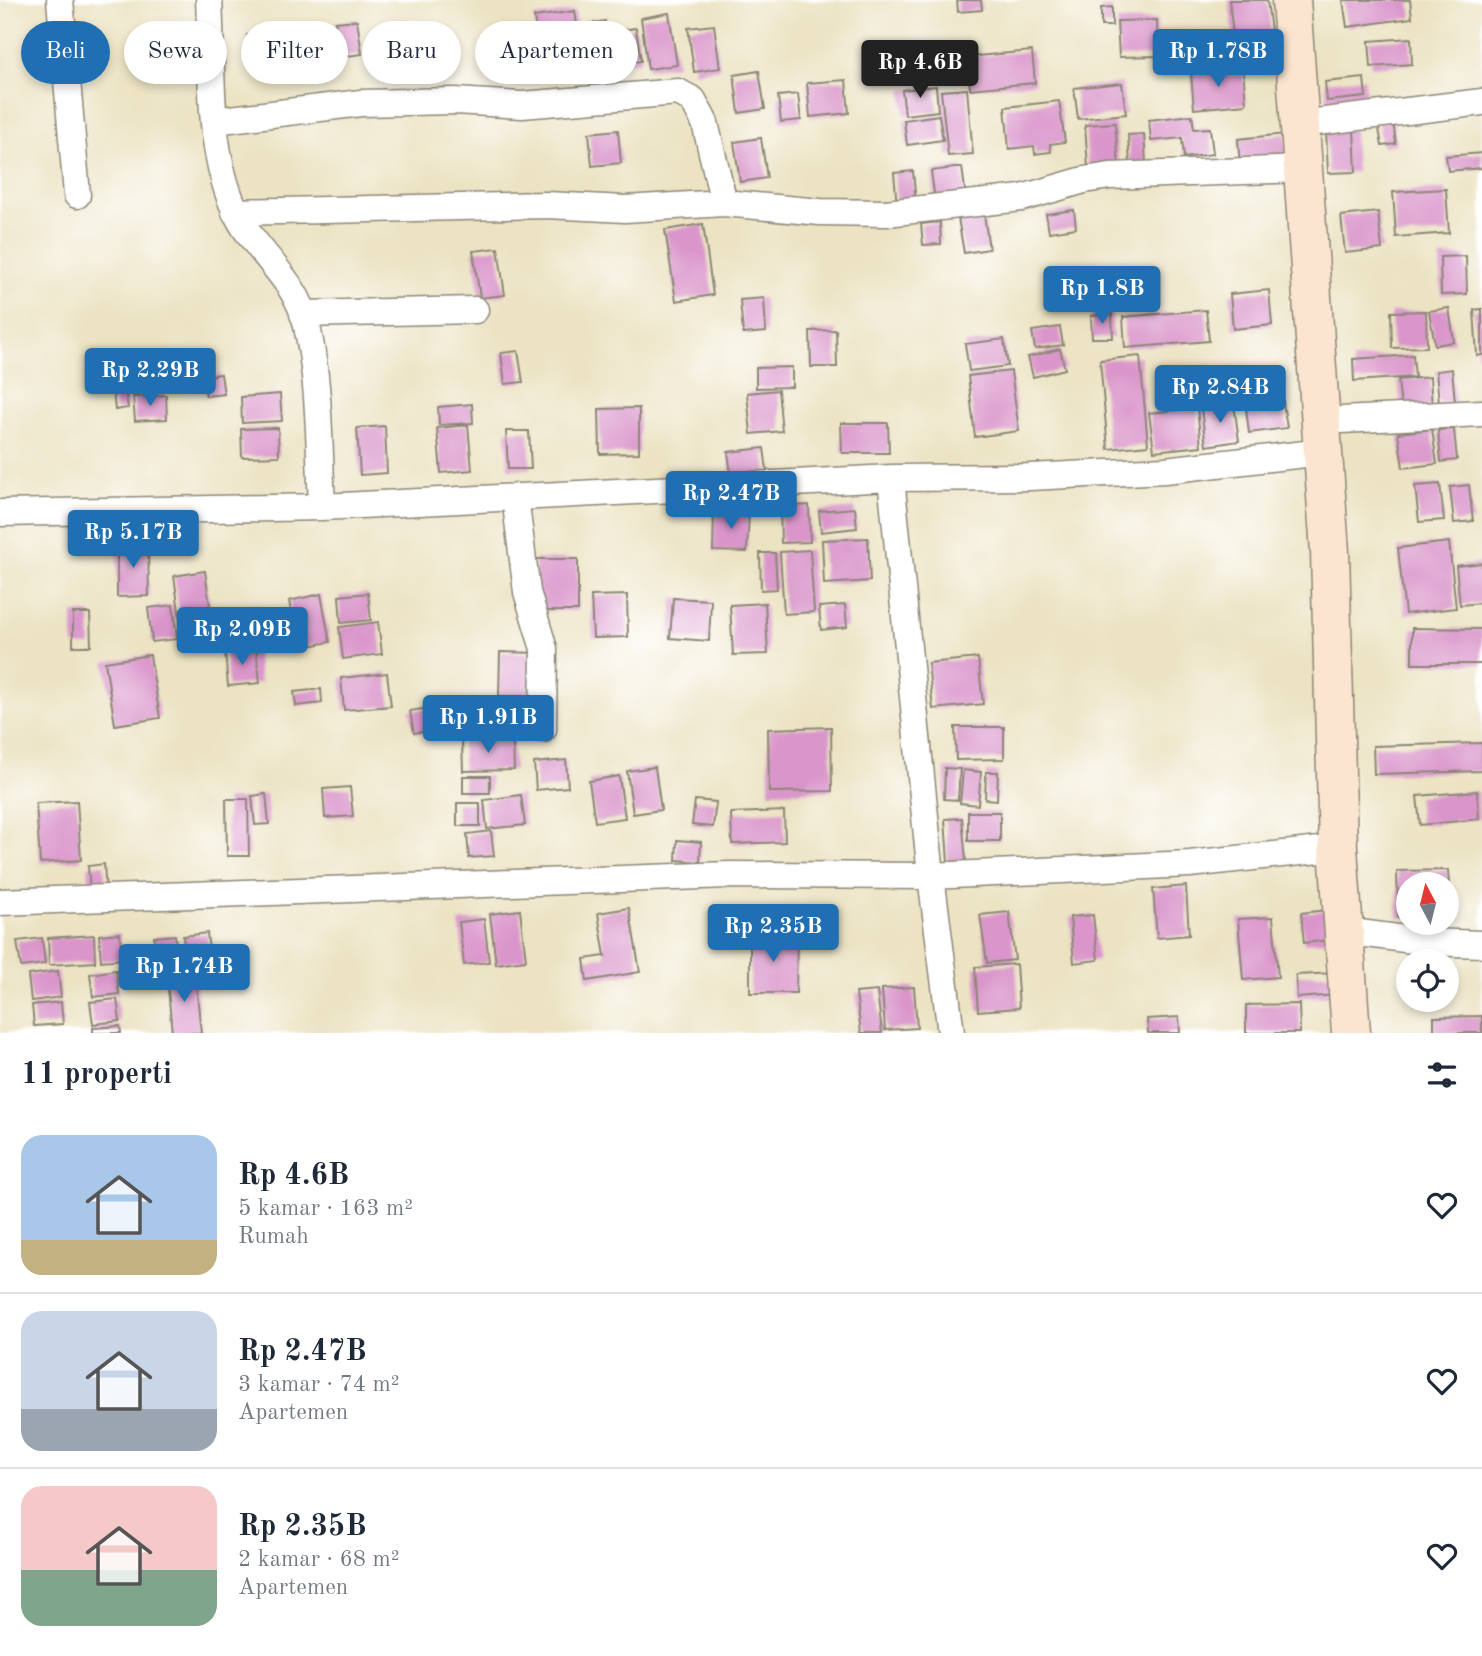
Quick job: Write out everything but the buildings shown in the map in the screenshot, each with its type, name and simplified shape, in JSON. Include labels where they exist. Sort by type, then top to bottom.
[{"type":"main road","points":[[1291,0],[1330,552],[1338,848],[1352,1033]]},
{"type":"street","points":[[60,0],[77,195]]},
{"type":"street","points":[[209,0],[214,121],[222,173],[235,212],[296,298],[303,314],[315,380],[322,507]]},
{"type":"street","points":[[214,121],[361,103],[455,101],[523,105],[678,92],[693,100],[705,123],[724,203]]},
{"type":"street","points":[[1300,124],[1482,102]]},
{"type":"street","points":[[235,212],[547,205],[625,209],[724,203],[821,212],[886,213],[1022,198],[1084,180],[1110,176],[1302,169]]},
{"type":"street","points":[[303,314],[475,310]]},
{"type":"street","points":[[0,513],[322,507],[891,478],[1030,477],[1165,470],[1322,436],[1482,413]]},
{"type":"street","points":[[891,478],[931,876],[951,1033]]},
{"type":"street","points":[[515,497],[527,592],[544,649],[543,729]]},
{"type":"street","points":[[0,902],[729,875],[931,876],[1190,864],[1338,848]]},
{"type":"street","points":[[1344,931],[1428,942],[1482,944]]}]
